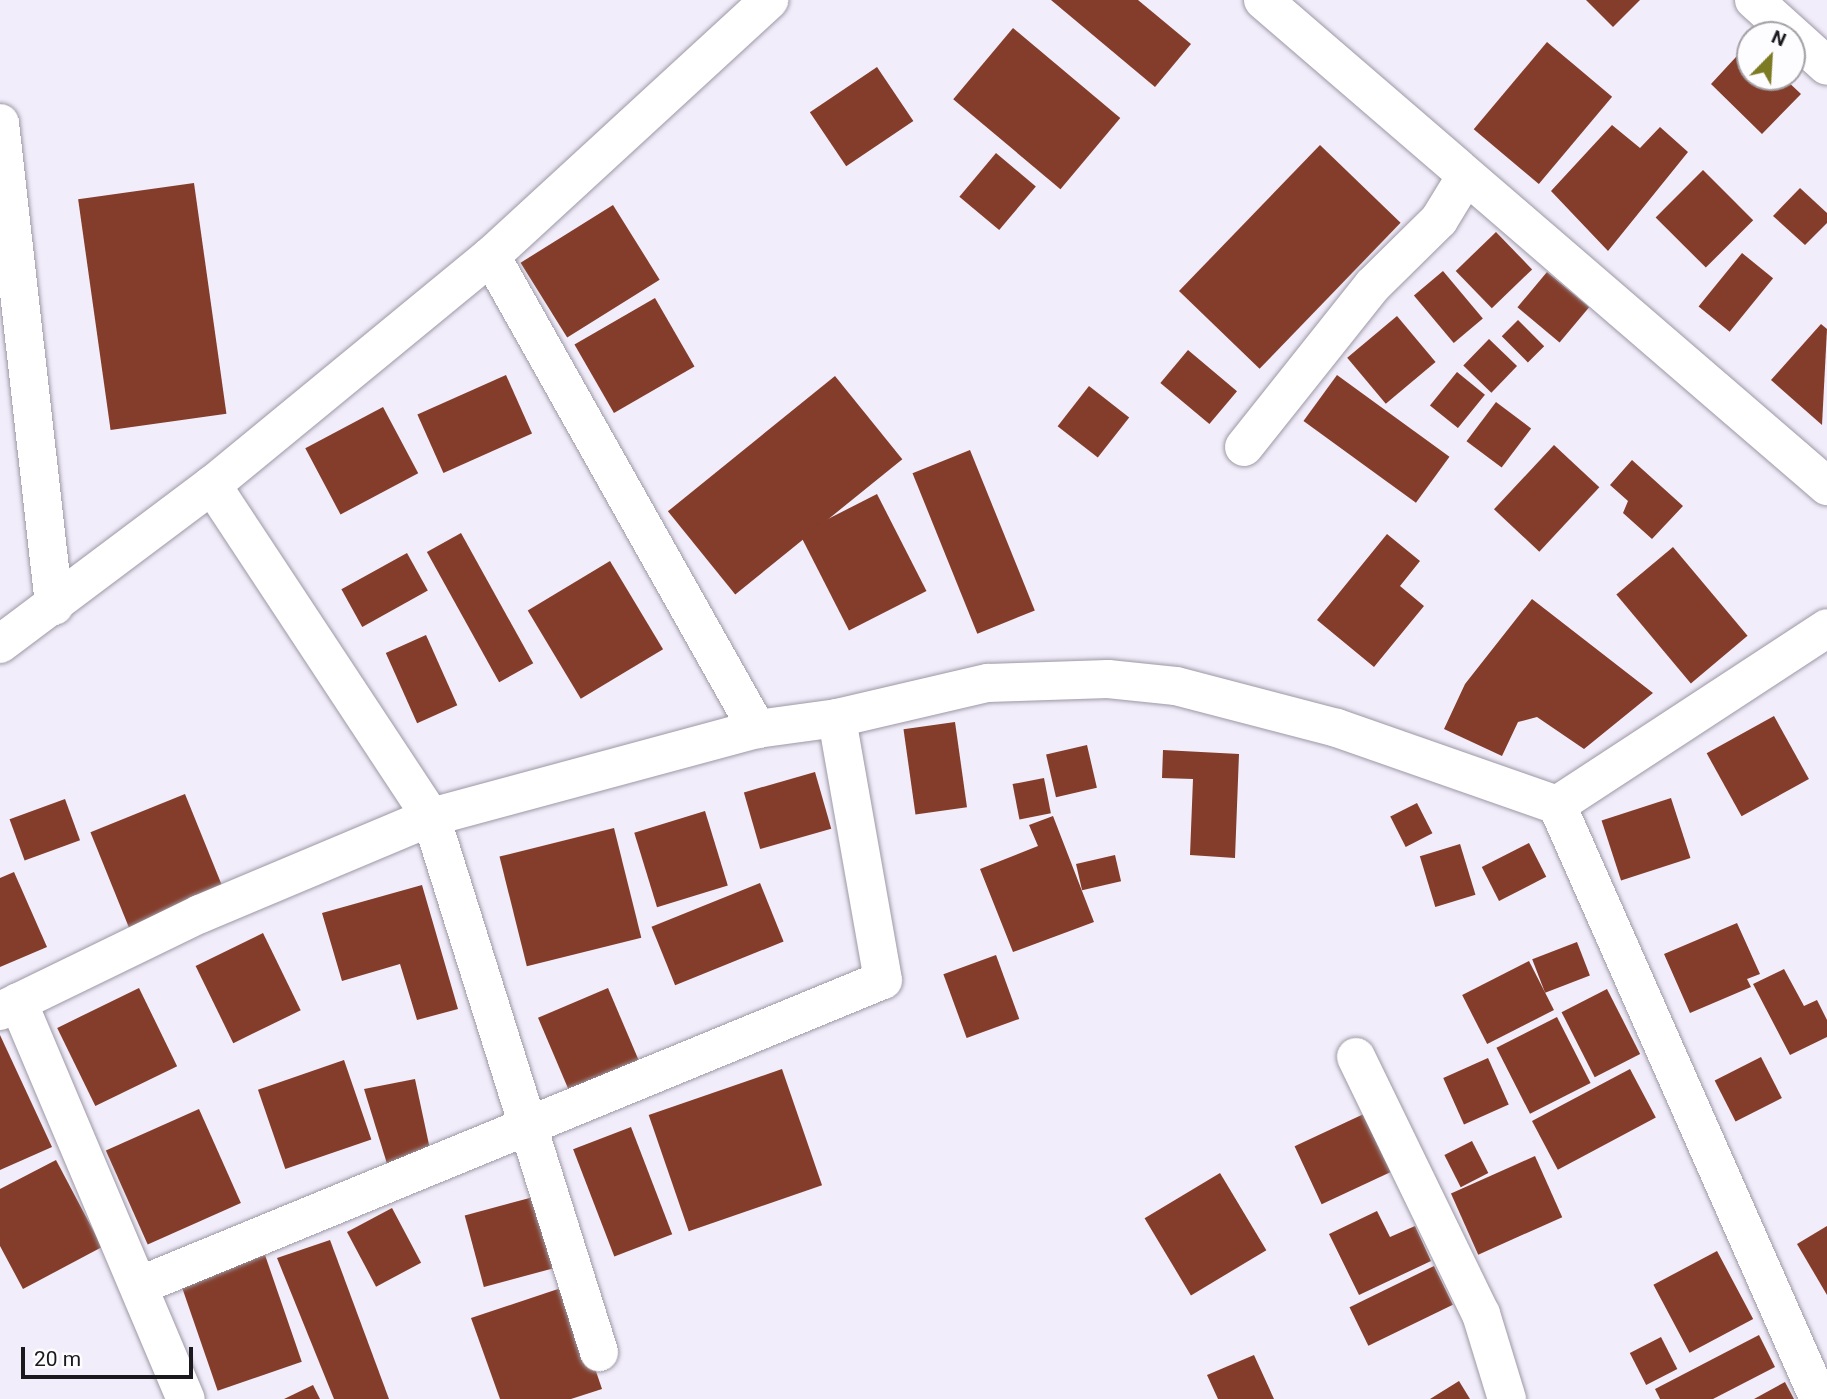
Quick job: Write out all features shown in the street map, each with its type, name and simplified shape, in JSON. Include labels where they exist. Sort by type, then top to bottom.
[{"type":"street","points":[[0,645],[212,485],[491,256],[769,0]]},
{"type":"street","points":[[1263,0],[1464,179],[1827,486]]},
{"type":"street","points":[[1754,0],[1827,66]]},
{"type":"street","points":[[0,123],[14,368],[54,606]]},
{"type":"street","points":[[1244,447],[1373,285],[1439,220],[1464,179]]},
{"type":"street","points":[[491,256],[757,729]]},
{"type":"street","points":[[212,485],[431,817],[529,1122],[599,1352]]},
{"type":"street","points":[[1557,806],[1827,628]]},
{"type":"street","points":[[186,1399],[141,1284],[9,1007],[201,914],[431,817],[757,729],[837,718],[988,683],[1108,679],[1175,686],[1364,737],[1557,806],[1819,1399]]},
{"type":"street","points":[[141,1284],[529,1122],[883,980],[837,718]]},
{"type":"street","points":[[1356,1056],[1481,1314],[1507,1399]]},
{"type":"building","points":[[1051,0],[1138,0],[1191,44],[1155,87]]},
{"type":"building","points":[[1586,0],[1640,0],[1613,27]]},
{"type":"building","points":[[1013,28],[1120,118],[1060,189],[953,99]]},
{"type":"building","points":[[1547,42],[1612,97],[1539,184],[1474,129]]},
{"type":"building","points":[[1736,57],[1736,91],[1798,91],[1801,94],[1762,134],[1711,84]]},
{"type":"building","points":[[877,67],[913,121],[846,166],[810,112]]},
{"type":"building","points":[[1612,125],[1640,148],[1660,127],[1688,152],[1608,251],[1551,191]]},
{"type":"building","points":[[1320,145],[1401,223],[1260,369],[1179,291]]},
{"type":"building","points":[[996,153],[1036,186],[999,230],[959,197]]},
{"type":"building","points":[[1703,170],[1753,220],[1706,268],[1656,217]]},
{"type":"building","points":[[194,183],[226,414],[111,430],[78,199]]},
{"type":"building","points":[[1800,188],[1827,213],[1827,223],[1805,245],[1773,216]]},
{"type":"building","points":[[613,205],[660,280],[567,337],[521,263]]},
{"type":"building","points":[[1496,232],[1532,269],[1492,308],[1456,271]]},
{"type":"building","points":[[1742,253],[1773,278],[1730,332],[1699,307]]},
{"type":"building","points":[[1443,271],[1483,318],[1454,343],[1414,295]]},
{"type":"building","points":[[1547,272],[1589,307],[1560,343],[1517,307]]},
{"type":"building","points":[[655,298],[694,366],[614,413],[574,344]]},
{"type":"building","points":[[1397,316],[1436,362],[1386,404],[1347,358]]},
{"type":"building","points":[[1518,320],[1544,346],[1528,362],[1502,336]]},
{"type":"building","points":[[1821,324],[1827,329],[1822,425],[1771,380]]},
{"type":"building","points":[[1489,339],[1517,366],[1491,393],[1463,366]]},
{"type":"building","points":[[1188,350],[1237,391],[1209,424],[1160,383]]},
{"type":"building","points":[[1457,372],[1485,395],[1458,428],[1430,405]]},
{"type":"building","points":[[506,375],[532,433],[443,473],[417,414]]},
{"type":"building","points":[[1337,375],[1449,457],[1416,503],[1303,421]]},
{"type":"building","points":[[835,376],[902,459],[735,594],[668,511]]},
{"type":"building","points":[[1089,386],[1129,417],[1098,458],[1058,426]]},
{"type":"building","points":[[1496,402],[1531,428],[1502,468],[1467,441]]},
{"type":"building","points":[[383,407],[418,473],[341,515],[305,448]]},
{"type":"building","points":[[1554,445],[1599,487],[1539,552],[1494,509]]},
{"type":"building","points":[[970,450],[1035,610],[977,634],[913,473]]},
{"type":"building","points":[[1632,460],[1683,506],[1652,539],[1623,513],[1628,501],[1610,485]]},
{"type":"building","points":[[877,494],[926,591],[849,631],[799,533]]},
{"type":"building","points":[[461,533],[533,663],[499,682],[427,552]]},
{"type":"building","points":[[1387,534],[1420,561],[1400,586],[1424,606],[1374,667],[1317,620]]},
{"type":"building","points":[[1673,547],[1748,636],[1691,683],[1616,595]]},
{"type":"building","points":[[407,553],[428,591],[362,627],[341,589]]},
{"type":"building","points":[[610,561],[663,649],[581,699],[528,610]]},
{"type":"building","points":[[1532,599],[1653,693],[1584,749],[1537,717],[1518,722],[1502,756],[1444,729],[1465,684]]},
{"type":"building","points":[[426,635],[457,705],[417,723],[386,653]]},
{"type":"building","points":[[1774,716],[1809,779],[1742,816],[1707,753]]},
{"type":"building","points":[[955,722],[967,807],[915,814],[904,729]]},
{"type":"building","points":[[1087,745],[1097,788],[1056,797],[1046,754]]},
{"type":"building","points":[[1163,750],[1239,754],[1235,858],[1190,855],[1193,779],[1162,778]]},
{"type":"building","points":[[815,772],[831,829],[760,849],[744,792]]},
{"type":"building","points":[[1044,778],[1051,813],[1019,819],[1013,784]]},
{"type":"building","points":[[185,794],[225,892],[130,930],[90,832]]},
{"type":"building","points":[[1671,798],[1690,858],[1621,880],[1602,821]]},
{"type":"building","points":[[65,799],[80,840],[25,861],[10,819]]},
{"type":"building","points":[[1417,803],[1432,833],[1406,847],[1390,817]]},
{"type":"building","points":[[705,811],[728,886],[657,907],[634,833]]},
{"type":"building","points":[[1053,816],[1094,922],[1013,952],[980,869],[1038,846],[1029,825]]},
{"type":"building","points":[[614,828],[641,938],[527,966],[500,857]]},
{"type":"building","points":[[1529,843],[1546,877],[1499,901],[1482,867]]},
{"type":"building","points":[[1460,844],[1475,895],[1435,907],[1420,856]]},
{"type":"building","points":[[1115,855],[1121,881],[1082,890],[1076,864]]},
{"type":"building","points":[[14,872],[47,947],[0,967],[0,878]]},
{"type":"building","points":[[760,883],[784,941],[675,985],[652,927]]},
{"type":"building","points":[[422,885],[458,1009],[417,1020],[400,964],[342,981],[322,913]]},
{"type":"building","points":[[1737,923],[1760,974],[1747,979],[1751,987],[1690,1013],[1664,954]]},
{"type":"building","points":[[263,933],[301,1010],[233,1043],[196,966]]},
{"type":"building","points":[[1577,942],[1590,976],[1545,993],[1532,959]]},
{"type":"building","points":[[996,955],[1019,1019],[967,1038],[943,974]]},
{"type":"building","points":[[1529,961],[1554,1010],[1487,1044],[1462,995]]},
{"type":"building","points":[[1784,969],[1804,1006],[1817,1000],[1827,1020],[1827,1037],[1790,1055],[1753,984]]},
{"type":"building","points":[[139,988],[177,1066],[95,1106],[57,1028]]},
{"type":"building","points":[[608,988],[640,1063],[570,1092],[538,1018]]},
{"type":"building","points":[[1607,989],[1640,1054],[1595,1077],[1562,1012]]},
{"type":"building","points":[[1557,1017],[1591,1083],[1530,1114],[1496,1048]]},
{"type":"building","points":[[0,1035],[52,1147],[0,1170]]},
{"type":"building","points":[[1761,1057],[1782,1098],[1736,1122],[1715,1081]]},
{"type":"building","points":[[1488,1058],[1509,1105],[1464,1125],[1443,1078]]},
{"type":"building","points":[[344,1060],[371,1139],[285,1169],[258,1090]]},
{"type":"building","points":[[782,1069],[822,1185],[689,1231],[649,1115]]},
{"type":"building","points":[[1630,1069],[1656,1118],[1558,1170],[1532,1121]]},
{"type":"building","points":[[415,1079],[431,1154],[388,1167],[364,1089]]},
{"type":"building","points":[[199,1109],[241,1203],[148,1245],[106,1150]]},
{"type":"building","points":[[1368,1112],[1395,1170],[1322,1204],[1295,1146]]},
{"type":"building","points":[[631,1127],[672,1234],[614,1257],[573,1149]]},
{"type":"building","points":[[1472,1141],[1488,1173],[1461,1187],[1444,1155]]},
{"type":"building","points":[[1535,1156],[1562,1217],[1478,1255],[1451,1193]]},
{"type":"building","points":[[56,1160],[102,1247],[23,1289],[0,1246],[0,1189]]},
{"type":"building","points":[[1220,1173],[1266,1250],[1191,1295],[1145,1218]]},
{"type":"building","points":[[541,1195],[560,1266],[484,1287],[465,1215]]},
{"type":"building","points":[[392,1208],[421,1263],[376,1287],[347,1232]]},
{"type":"building","points":[[1377,1211],[1390,1237],[1415,1226],[1431,1261],[1359,1295],[1329,1234]]},
{"type":"building","points":[[1827,1226],[1827,1295],[1797,1244]]},
{"type":"building","points":[[330,1240],[389,1399],[334,1399],[277,1258]]},
{"type":"building","points":[[1717,1251],[1753,1319],[1690,1353],[1653,1285]]},
{"type":"building","points":[[265,1255],[302,1362],[218,1391],[181,1284]]},
{"type":"building","points":[[1434,1266],[1453,1305],[1368,1346],[1350,1307]]},
{"type":"building","points":[[567,1286],[602,1389],[571,1399],[500,1399],[471,1318]]},
{"type":"building","points":[[1759,1335],[1775,1367],[1713,1399],[1660,1399],[1655,1389]]},
{"type":"building","points":[[1661,1337],[1677,1369],[1646,1385],[1630,1353]]},
{"type":"building","points":[[1254,1355],[1274,1399],[1218,1399],[1207,1375]]},
{"type":"building","points":[[1459,1381],[1470,1399],[1430,1399]]},
{"type":"building","points":[[1785,1382],[1794,1399],[1754,1399]]},
{"type":"building","points":[[313,1385],[320,1399],[284,1399]]}]
